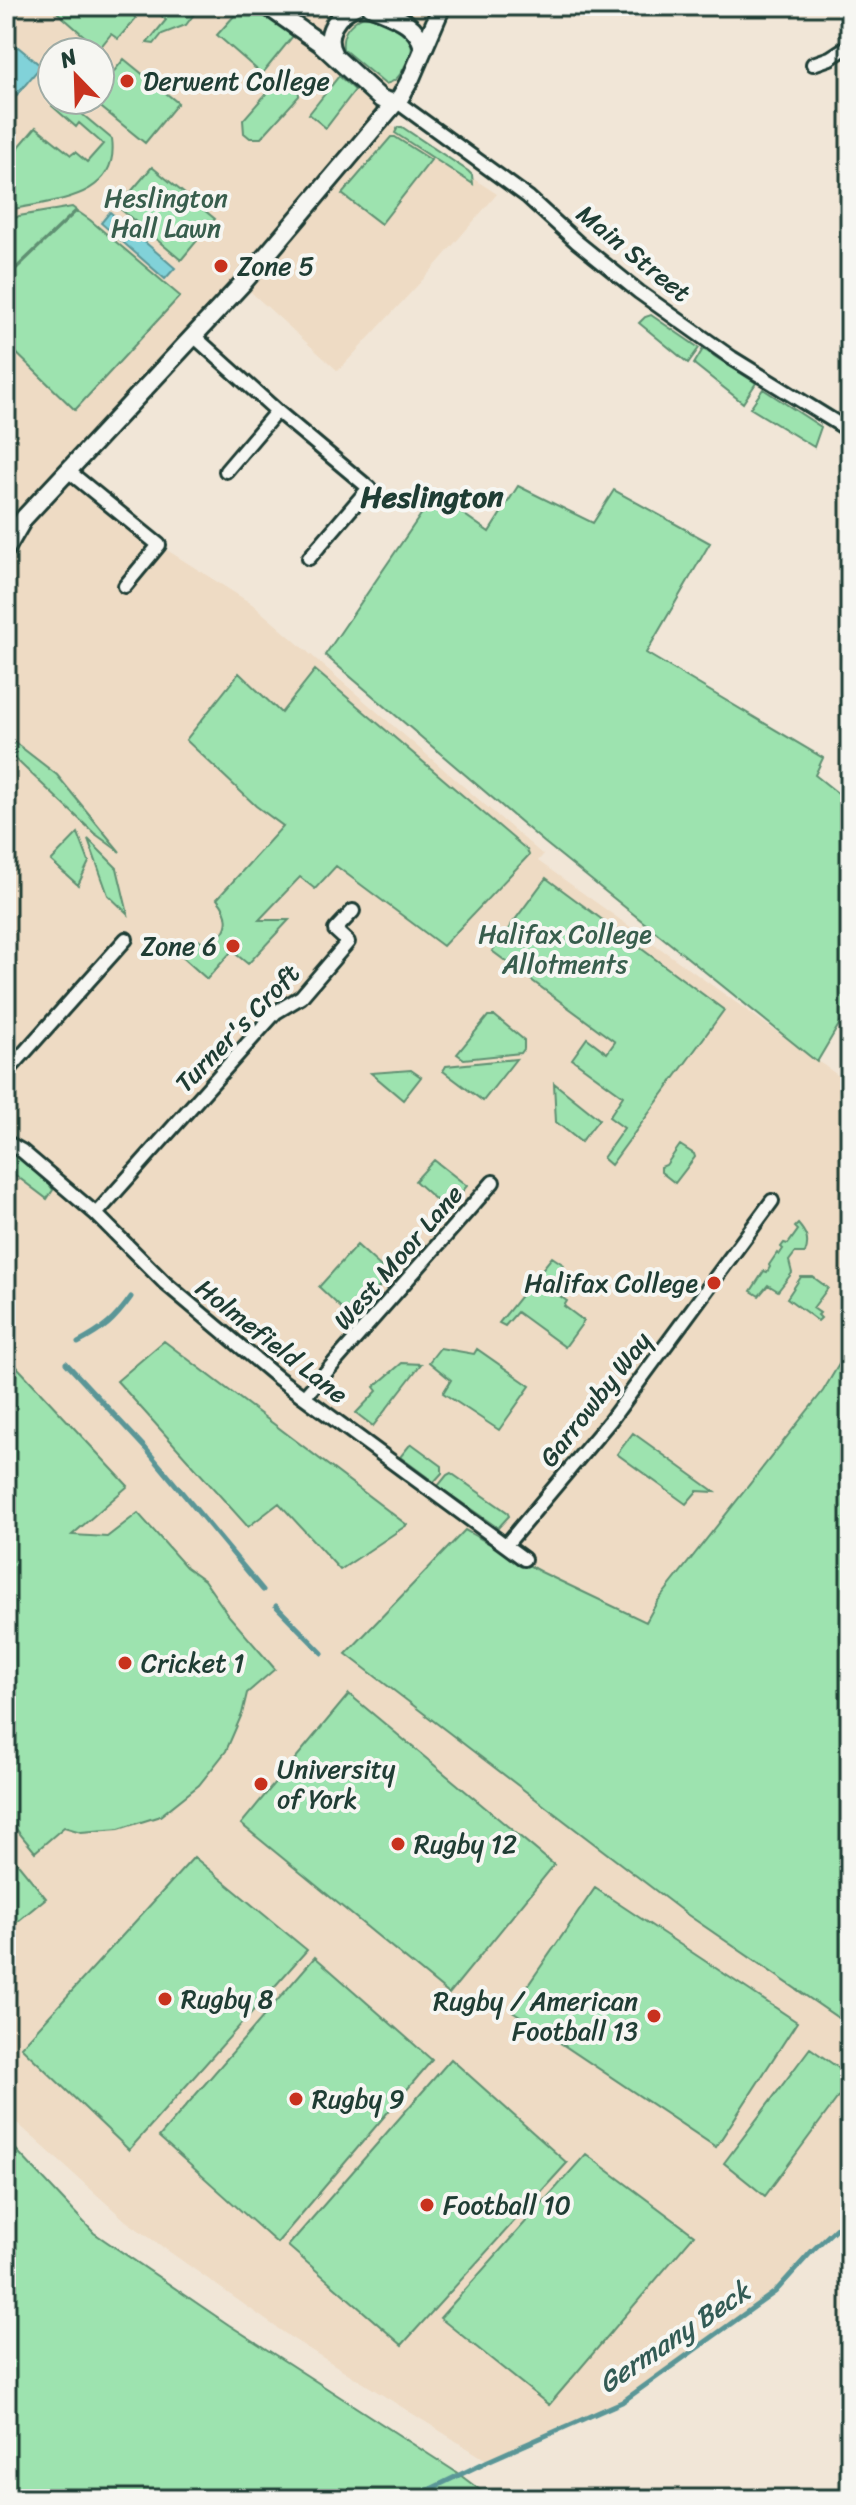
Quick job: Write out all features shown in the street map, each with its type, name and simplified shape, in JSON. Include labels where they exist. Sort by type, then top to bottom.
[{"type":"street","points":[[267,6],[333,55],[381,99],[395,102]]},
{"type":"street","points":[[333,55],[328,36],[339,17],[356,6]]},
{"type":"street","points":[[370,6],[410,24],[419,35],[423,47]]},
{"type":"street","points":[[410,24],[425,22],[440,10]]},
{"type":"street","points":[[6,549],[11,526],[24,518],[195,337],[405,90],[440,10]]},
{"type":"street","points":[[813,64],[830,58],[850,45]]},
{"type":"street","points":[[346,161],[373,119],[375,102],[371,91]]},
{"type":"street","name":"Main Street","points":[[395,102],[528,197],[639,292],[732,358],[850,431]]},
{"type":"street","points":[[195,337],[369,488],[309,558]]},
{"type":"street","points":[[226,471],[277,411]]},
{"type":"street","points":[[67,470],[159,545],[125,586]]},
{"type":"street","name":"Turner's Croft","points":[[96,1214],[276,1012],[301,997],[348,942],[335,930],[353,911]]},
{"type":"street","points":[[6,1073],[126,939]]},
{"type":"street","name":"Holmefield Lane","points":[[6,1142],[22,1151],[96,1214],[165,1283],[278,1378],[524,1559]]},
{"type":"street","name":"West Moor Lane","points":[[305,1396],[493,1182]]},
{"type":"street","name":"Garrowby Way","points":[[506,1545],[610,1421],[772,1201]]},
{"type":"shaded area","name":"University of York","points":[[6,6],[432,6],[399,79],[377,116],[497,194],[338,371],[242,284],[68,470],[159,545],[252,604],[543,855],[538,861],[850,1084],[850,1346],[823,1391],[657,1602],[646,1623],[541,1572],[465,1530],[685,1913],[850,2026],[850,2215],[775,2292],[622,2402],[488,2461],[290,2337],[126,2221],[6,2113]]},
{"type":"green space","points":[[50,6],[108,6],[118,15],[124,7],[136,18],[118,39],[111,34],[84,36]]},
{"type":"green space","points":[[151,6],[200,6],[186,25],[162,34],[154,44],[147,43],[166,20]]},
{"type":"green space","points":[[243,6],[255,6],[293,36],[262,74],[217,35]]},
{"type":"green space","points":[[363,16],[398,29],[411,44],[411,53],[404,68],[391,82],[385,84],[343,49],[347,30]]},
{"type":"green space","points":[[124,59],[178,103],[145,143],[112,116],[116,116],[116,69]]},
{"type":"green space","points":[[339,76],[355,90],[326,128],[309,114]]},
{"type":"green space","points":[[291,77],[298,83],[299,96],[261,138],[250,138],[244,133],[243,120],[280,78]]},
{"type":"green space","points":[[63,116],[84,116],[112,139],[112,159],[106,174],[81,193],[14,209],[6,214],[6,162],[36,127],[71,155],[75,152],[87,162],[103,144],[79,123],[76,127]]},
{"type":"green space","points":[[398,127],[468,171],[473,184],[395,133]]},
{"type":"green space","points":[[391,137],[431,160],[381,224],[342,194]]},
{"type":"green space","name":"Heslington Hall Lawn","points":[[152,167],[215,219],[181,260],[118,207]]},
{"type":"green space","points":[[72,207],[76,210],[6,277],[6,224],[19,216]]},
{"type":"green space","points":[[77,211],[180,296],[75,410],[8,345],[6,347],[6,279]]},
{"type":"green space","points":[[651,315],[699,348],[688,363],[639,323]]},
{"type":"green space","points":[[703,349],[756,383],[743,403],[694,364]]},
{"type":"green space","points":[[763,389],[821,427],[814,447],[750,408]]},
{"type":"green space","points":[[518,486],[593,523],[614,490],[710,543],[646,653],[823,758],[815,775],[850,803],[850,1006],[817,1062],[544,842],[325,655],[435,494],[489,532]]},
{"type":"green space","points":[[315,670],[527,850],[529,855],[443,946],[336,866],[315,889],[300,877],[259,920],[289,920],[248,964],[232,951],[207,979],[179,951],[191,939],[209,942],[222,934],[226,917],[217,899],[283,826],[256,806],[186,740],[239,673],[281,713]]},
{"type":"green space","points":[[8,737],[57,775],[120,852],[94,833],[6,750]]},
{"type":"green space","points":[[78,833],[89,862],[78,885],[51,861]]},
{"type":"green space","points":[[88,839],[117,868],[128,914],[108,895]]},
{"type":"green space","name":"Halifax College Allotments","points":[[546,878],[724,1010],[611,1165],[603,1158],[624,1128],[609,1117],[623,1096],[572,1059],[587,1038],[607,1053],[615,1042],[492,951]]},
{"type":"green space","points":[[488,1016],[495,1016],[524,1040],[521,1053],[464,1059],[457,1054]]},
{"type":"green space","points":[[516,1059],[483,1101],[443,1071],[446,1066]]},
{"type":"green space","points":[[411,1070],[421,1077],[403,1100],[371,1073]]},
{"type":"green space","points":[[554,1083],[599,1119],[581,1142],[556,1122]]},
{"type":"green space","points":[[680,1145],[695,1157],[675,1183],[661,1172],[661,1167],[666,1165]]},
{"type":"green space","points":[[6,1149],[32,1167],[49,1184],[53,1190],[47,1199],[6,1168]]},
{"type":"green space","points":[[434,1160],[467,1186],[447,1210],[415,1181]]},
{"type":"green space","points":[[798,1224],[806,1237],[805,1253],[795,1253],[789,1261],[792,1273],[778,1291],[768,1285],[759,1296],[751,1291],[764,1271],[767,1272],[777,1253],[779,1255],[784,1243],[788,1244],[798,1230],[795,1227]]},
{"type":"green space","points":[[357,1245],[390,1275],[352,1318],[319,1287]]},
{"type":"green space","points":[[552,1257],[564,1265],[548,1288],[567,1301],[564,1306],[584,1321],[565,1347],[517,1312],[505,1326],[499,1323]]},
{"type":"green space","points":[[801,1277],[813,1277],[828,1288],[813,1308],[820,1313],[818,1321],[787,1298]]},
{"type":"green space","points":[[164,1341],[407,1525],[340,1570],[279,1503],[248,1527],[117,1381]]},
{"type":"green space","points":[[850,1346],[850,2026],[685,1913],[346,1654],[465,1530],[541,1572],[646,1622],[657,1602],[823,1391]]},
{"type":"green space","points":[[440,1348],[474,1354],[477,1349],[530,1386],[499,1430],[443,1393],[451,1380],[429,1362]]},
{"type":"green space","name":"Cricket 1","points":[[6,1355],[128,1486],[72,1535],[107,1537],[138,1513],[186,1567],[204,1580],[229,1616],[275,1669],[247,1693],[242,1714],[226,1751],[199,1785],[160,1816],[119,1829],[81,1832],[64,1827],[35,1852],[6,1817]]},
{"type":"green space","points":[[402,1363],[421,1364],[373,1426],[356,1413],[377,1391],[374,1387]]},
{"type":"green space","points":[[633,1433],[715,1492],[697,1491],[686,1504],[617,1454]]},
{"type":"green space","points":[[412,1444],[442,1466],[442,1473],[434,1482],[400,1457]]},
{"type":"green space","points":[[451,1473],[507,1512],[509,1516],[498,1528],[438,1486]]},
{"type":"green space","name":"Rugby 12","points":[[349,1694],[554,1865],[449,1994],[241,1824]]},
{"type":"green space","points":[[6,1849],[46,1898],[6,1931]]},
{"type":"green space","name":"Rugby 8","points":[[194,1857],[307,1950],[129,2150],[21,2047]]},
{"type":"green space","name":"Rugby / American Football 13","points":[[595,1888],[797,2022],[716,2147],[511,2010]]},
{"type":"green space","name":"Rugby 9","points":[[315,1957],[432,2060],[277,2243],[159,2137]]},
{"type":"green space","points":[[810,2048],[850,2076],[850,2081],[765,2196],[724,2163]]},
{"type":"green space","name":"Football 10","points":[[451,2059],[567,2163],[402,2345],[288,2246]]},
{"type":"green space","points":[[6,2139],[94,2233],[456,2472],[492,2499],[6,2499]]},
{"type":"green space","points":[[586,2154],[694,2235],[549,2405],[440,2318]]},
{"type":"water","points":[[6,37],[36,62],[36,72],[6,108]]},
{"type":"water","points":[[110,212],[175,268],[165,279],[101,223]]},
{"type":"waterway","points":[[78,1343],[108,1324],[131,1297]]},
{"type":"waterway","points":[[66,1363],[146,1449],[263,1590]]},
{"type":"waterway","points":[[276,1606],[322,1653]]},
{"type":"waterway","name":"Germany Beck","points":[[410,2499],[622,2402],[775,2292],[850,2215]]},
{"type":"place","name":"Derwent College","points":[[127,81]]},
{"type":"place","name":"Zone 5","points":[[221,266]]},
{"type":"place","name":"Zone 6","points":[[233,946]]},
{"type":"place","name":"Halifax College","points":[[714,1283]]},
{"type":"place","name":"Cricket 1","points":[[125,1663]]},
{"type":"place","name":"University of York","points":[[261,1784]]},
{"type":"place","name":"Rugby 12","points":[[398,1844]]},
{"type":"place","name":"Rugby 8","points":[[165,1999]]},
{"type":"place","name":"Rugby / American Football 13","points":[[654,2016]]},
{"type":"place","name":"Rugby 9","points":[[296,2099]]},
{"type":"place","name":"Football 10","points":[[427,2205]]},
{"type":"district","name":"Heslington","points":[[432,497]]}]
